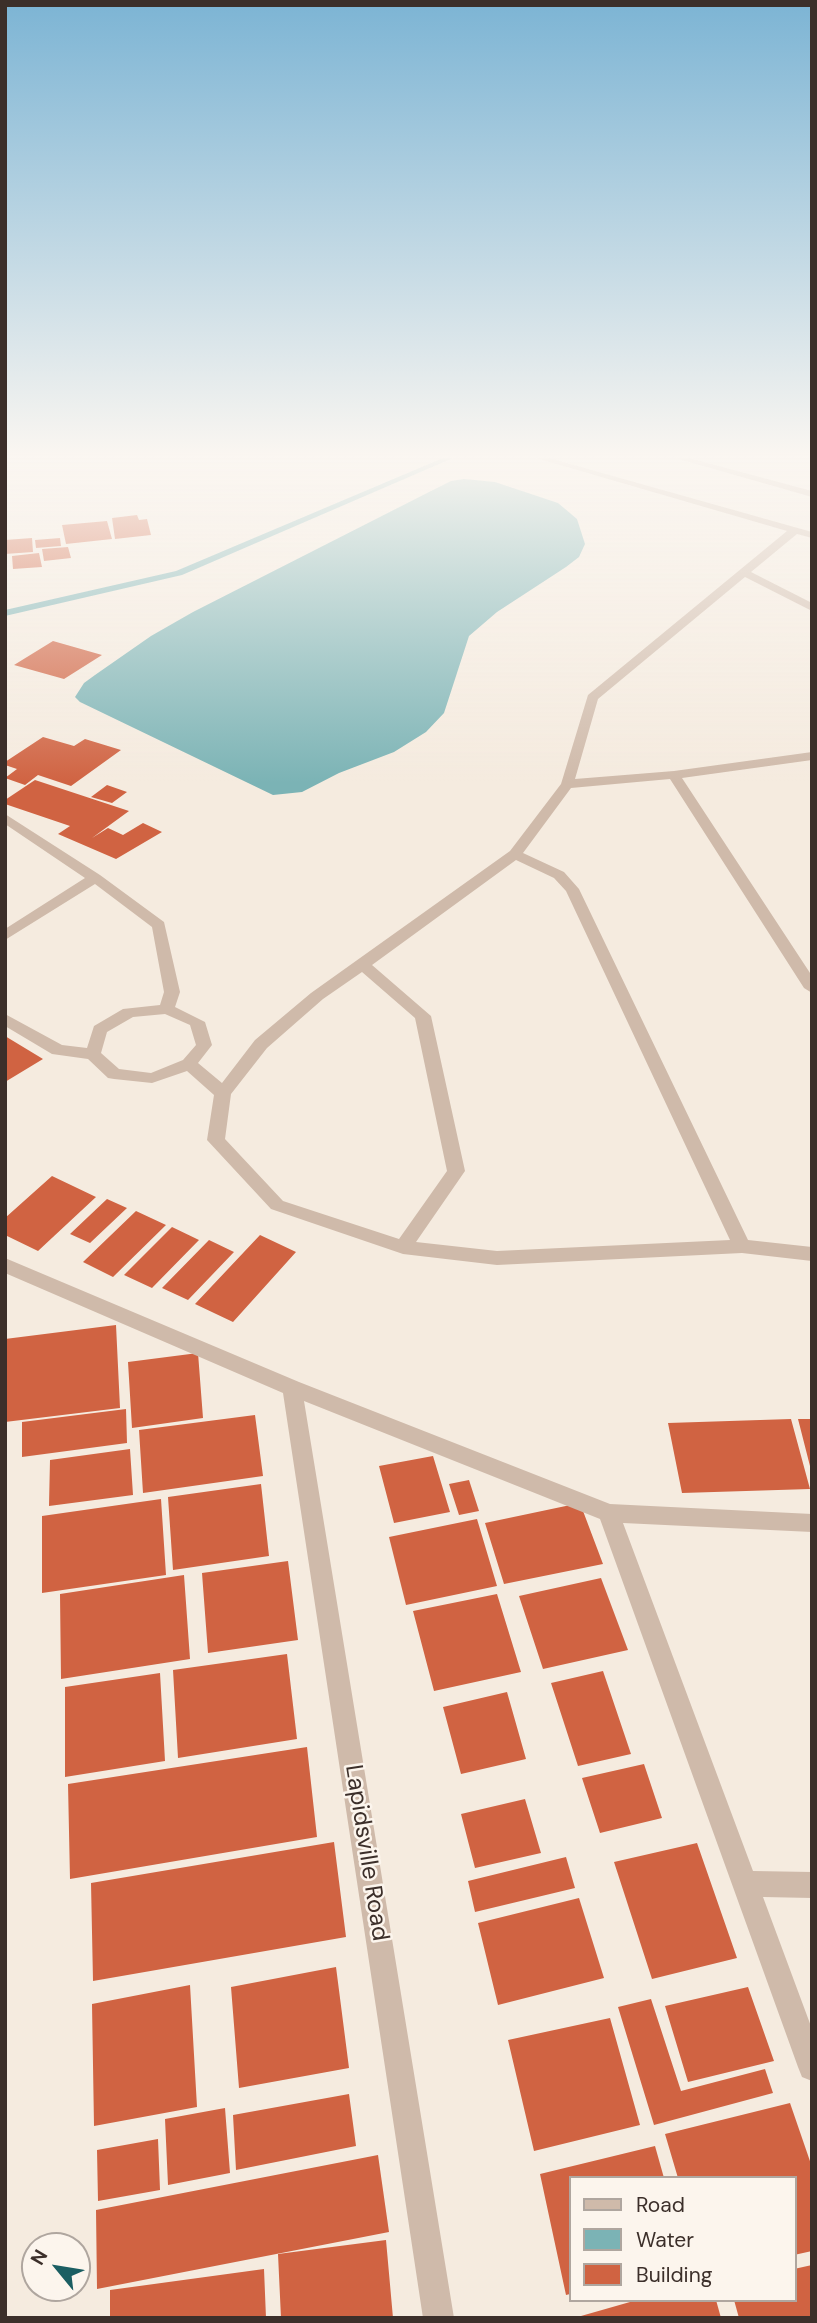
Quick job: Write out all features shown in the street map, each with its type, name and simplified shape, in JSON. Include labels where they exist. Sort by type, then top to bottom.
[{"type":"street","points":[[751,566],[592,698],[567,784],[515,854],[317,996],[261,1044],[223,1093],[216,1140],[277,1205],[403,1247],[497,1258],[742,1246],[812,1254]]},
{"type":"street","points":[[744,572],[812,608]]},
{"type":"street","points":[[567,784],[674,775],[812,756]]},
{"type":"street","points":[[674,775],[812,988]]},
{"type":"street","points":[[5,818],[159,925],[172,992],[167,1009]]},
{"type":"street","points":[[515,854],[559,875],[572,889],[742,1246]]},
{"type":"street","points":[[5,936],[95,878]]},
{"type":"street","points":[[363,965],[423,1016],[456,1171],[403,1247]]},
{"type":"street","points":[[5,1019],[58,1050],[93,1054],[114,1074],[152,1078],[189,1064],[204,1045],[197,1022],[167,1009],[129,1012],[100,1030],[93,1054]]},
{"type":"street","points":[[189,1064],[223,1093]]},
{"type":"street","points":[[5,1265],[292,1388],[609,1513],[812,1523]]},
{"type":"street","name":"Lapidsville Road","points":[[292,1388],[439,2318]]},
{"type":"street","points":[[609,1513],[812,2067]]},
{"type":"street","points":[[745,1884],[812,1885]]},
{"type":"water","points":[[283,566],[567,566],[497,612],[469,636],[444,713],[426,732],[394,752],[339,773],[302,792],[273,795],[80,702],[75,697],[84,683],[95,675],[151,636]]},
{"type":"building","points":[[13,566],[42,567],[13,569]]},
{"type":"building","points":[[53,641],[102,655],[64,679],[14,665]]},
{"type":"building","points":[[43,737],[74,746],[85,739],[121,750],[71,786],[38,775],[25,785],[5,778],[17,769],[5,765],[5,762]]},
{"type":"building","points":[[35,780],[129,811],[92,838],[108,828],[123,835],[143,823],[162,832],[116,859],[58,834],[70,826],[5,804],[5,800]]},
{"type":"building","points":[[107,785],[127,792],[112,803],[91,797]]},
{"type":"building","points":[[5,1036],[43,1059],[5,1082]]},
{"type":"building","points":[[52,1176],[96,1197],[38,1251],[5,1235],[5,1218]]},
{"type":"building","points":[[107,1199],[127,1208],[90,1243],[70,1234]]},
{"type":"building","points":[[136,1211],[166,1225],[113,1277],[83,1262]]},
{"type":"building","points":[[172,1227],[199,1240],[152,1288],[124,1275]]},
{"type":"building","points":[[260,1235],[296,1252],[233,1322],[195,1304]]},
{"type":"building","points":[[209,1240],[234,1252],[188,1300],[162,1288]]},
{"type":"building","points":[[116,1325],[120,1408],[5,1422],[5,1339]]},
{"type":"building","points":[[198,1353],[203,1418],[132,1428],[128,1362]]},
{"type":"building","points":[[126,1409],[127,1443],[22,1457],[22,1422]]},
{"type":"building","points":[[255,1415],[263,1476],[143,1493],[139,1430]]},
{"type":"building","points":[[791,1419],[810,1489],[682,1493],[668,1423]]},
{"type":"building","points":[[798,1419],[812,1419],[812,1470],[811,1470]]},
{"type":"building","points":[[130,1449],[133,1495],[49,1506],[50,1460]]},
{"type":"building","points":[[433,1456],[450,1512],[394,1523],[379,1466]]},
{"type":"building","points":[[469,1480],[479,1511],[459,1515],[449,1484]]},
{"type":"building","points":[[261,1484],[269,1556],[173,1570],[168,1497]]},
{"type":"building","points":[[161,1499],[166,1575],[42,1593],[42,1516]]},
{"type":"building","points":[[580,1503],[603,1564],[504,1584],[485,1523]]},
{"type":"building","points":[[477,1519],[497,1586],[406,1605],[389,1537]]},
{"type":"building","points":[[288,1561],[298,1640],[208,1653],[202,1573]]},
{"type":"building","points":[[184,1575],[190,1659],[61,1679],[60,1594]]},
{"type":"building","points":[[601,1578],[628,1650],[543,1669],[519,1596]]},
{"type":"building","points":[[497,1594],[521,1672],[434,1691],[413,1611]]},
{"type":"building","points":[[287,1654],[297,1739],[178,1758],[173,1670]]},
{"type":"building","points":[[603,1671],[631,1754],[578,1766],[551,1683]]},
{"type":"building","points":[[160,1673],[165,1761],[65,1777],[65,1687]]},
{"type":"building","points":[[507,1692],[526,1759],[461,1774],[443,1707]]},
{"type":"building","points":[[307,1747],[317,1837],[70,1879],[68,1784]]},
{"type":"building","points":[[644,1764],[662,1818],[600,1833],[582,1778]]},
{"type":"building","points":[[525,1799],[541,1853],[475,1868],[461,1814]]},
{"type":"building","points":[[334,1842],[346,1937],[93,1981],[91,1883]]},
{"type":"building","points":[[697,1843],[737,1958],[652,1979],[614,1862]]},
{"type":"building","points":[[566,1857],[575,1888],[475,1912],[468,1881]]},
{"type":"building","points":[[579,1898],[604,1978],[498,2005],[478,1923]]},
{"type":"building","points":[[336,1967],[349,2068],[239,2088],[231,1987]]},
{"type":"building","points":[[190,1985],[197,2107],[94,2126],[92,2004]]},
{"type":"building","points":[[748,1987],[774,2061],[688,2082],[665,2006]]},
{"type":"building","points":[[651,1999],[681,2091],[765,2069],[773,2093],[654,2125],[618,2007]]},
{"type":"building","points":[[610,2018],[640,2125],[534,2151],[508,2040]]},
{"type":"building","points":[[349,2094],[356,2146],[236,2170],[233,2115]]},
{"type":"building","points":[[790,2103],[812,2167],[812,2251],[796,2255],[796,2176],[677,2176],[665,2134]]},
{"type":"building","points":[[225,2108],[230,2173],[168,2185],[165,2119]]},
{"type":"building","points":[[158,2139],[160,2190],[98,2201],[97,2150]]},
{"type":"building","points":[[655,2146],[663,2176],[568,2176],[566,2295],[540,2174]]},
{"type":"building","points":[[378,2155],[389,2232],[97,2289],[96,2210]]},
{"type":"building","points":[[386,2240],[393,2318],[281,2318],[278,2254]]},
{"type":"building","points":[[812,2265],[812,2318],[739,2318],[735,2302],[796,2302],[796,2269]]},
{"type":"building","points":[[264,2269],[266,2318],[110,2318],[110,2290]]},
{"type":"building","points":[[630,2302],[717,2302],[721,2318],[574,2318]]},
{"type":"waterway","points":[[5,613],[179,573],[194,566]]}]
